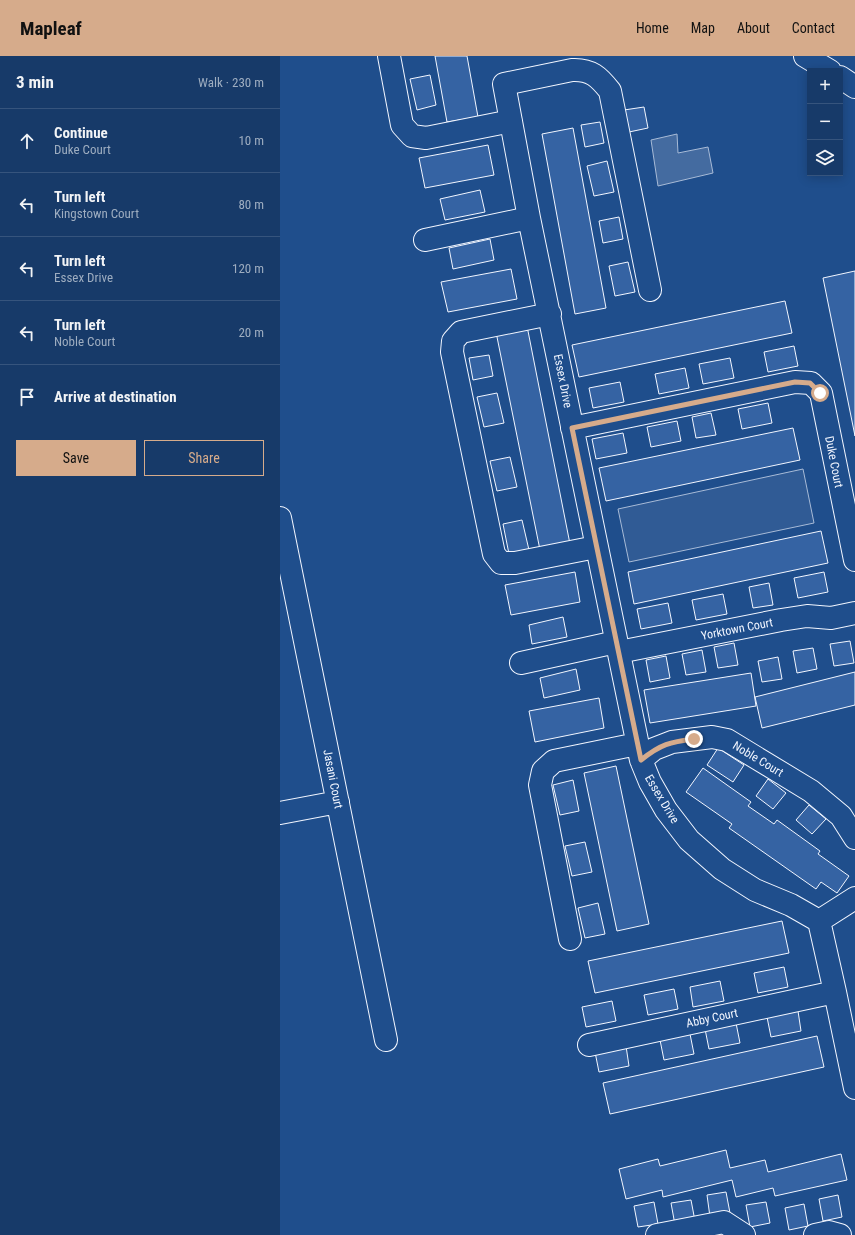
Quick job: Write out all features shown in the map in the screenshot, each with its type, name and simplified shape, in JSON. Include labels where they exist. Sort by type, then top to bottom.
[{"type":"main road","points":[[389,56],[402,126],[412,136],[426,138],[511,121]]},
{"type":"main road","points":[[805,56],[825,68]]},
{"type":"main road","name":"Essex Drive","points":[[650,290],[610,91],[600,78],[583,69],[504,84],[572,428],[639,752],[650,782],[666,810],[688,840],[722,868],[755,890],[791,906],[819,921]]},
{"type":"main road","points":[[843,79],[855,87]]},
{"type":"main road","points":[[425,240],[530,218]]},
{"type":"main road","points":[[550,314],[461,332],[453,341],[452,352],[494,554],[501,563],[515,563],[596,546]]},
{"type":"main road","name":"Duke Court","points":[[572,428],[795,382],[810,383],[820,393],[850,517],[855,560]]},
{"type":"main road","name":"Jasani Court","points":[[280,518],[386,1040]]},
{"type":"main road","name":"Yorktown Court","points":[[521,663],[807,616],[830,618],[855,613]]},
{"type":"main road","name":"Noble Court","points":[[639,752],[654,749],[672,742],[712,737],[727,740],[811,791],[841,816],[855,838]]},
{"type":"main road","points":[[570,939],[540,785],[543,771],[554,761],[639,752]]},
{"type":"main road","points":[[280,813],[338,802]]},
{"type":"main road","points":[[855,898],[819,921],[855,1088]]},
{"type":"main road","name":"Abby Court","points":[[589,1044],[835,992]]},
{"type":"main road","points":[[657,1235],[724,1222],[744,1235]]},
{"type":"main road","points":[[815,1235],[828,1232],[840,1235]]},
{"type":"shaded area","points":[[677,134],[678,153],[708,147],[713,173],[658,186],[651,140]]},
{"type":"shaded area","points":[[803,469],[814,523],[629,562],[618,509]]},
{"type":"building","points":[[435,56],[467,56],[478,117],[447,122]]},
{"type":"building","points":[[430,75],[436,105],[417,110],[410,79]]},
{"type":"building","points":[[644,107],[648,128],[629,132],[624,110]]},
{"type":"building","points":[[600,122],[604,143],[585,147],[581,125]]},
{"type":"building","points":[[573,128],[606,308],[575,314],[542,134]]},
{"type":"building","points":[[488,145],[494,175],[425,188],[419,158]]},
{"type":"building","points":[[607,161],[614,192],[594,196],[587,166]]},
{"type":"building","points":[[480,190],[485,212],[445,220],[440,199]]},
{"type":"building","points":[[619,217],[623,239],[603,243],[599,221]]},
{"type":"building","points":[[490,239],[494,260],[453,269],[449,248]]},
{"type":"building","points":[[628,262],[635,292],[615,296],[609,266]]},
{"type":"building","points":[[511,269],[517,299],[448,312],[441,282]]},
{"type":"building","points":[[855,271],[855,436],[823,278]]},
{"type":"building","points":[[785,301],[792,333],[579,377],[572,345]]},
{"type":"building","points":[[527,326],[570,544],[540,550],[496,332]]},
{"type":"building","points":[[794,346],[798,366],[768,372],[764,352]]},
{"type":"building","points":[[489,355],[493,376],[473,380],[469,358]]},
{"type":"building","points":[[730,358],[734,378],[703,384],[699,364]]},
{"type":"building","points":[[685,368],[689,388],[659,394],[655,374]]},
{"type":"building","points":[[620,382],[624,402],[593,408],[589,388]]},
{"type":"building","points":[[497,393],[504,423],[484,427],[477,397]]},
{"type":"building","points":[[768,403],[772,423],[742,429],[738,409]]},
{"type":"building","points":[[711,413],[716,435],[696,438],[692,417]]},
{"type":"building","points":[[677,421],[681,441],[651,447],[647,427]]},
{"type":"building","points":[[793,428],[800,460],[606,501],[599,468]]},
{"type":"building","points":[[623,433],[627,453],[596,459],[592,439]]},
{"type":"building","points":[[510,457],[517,487],[497,491],[490,461]]},
{"type":"building","points":[[522,520],[529,550],[509,554],[503,524]]},
{"type":"building","points":[[821,531],[828,563],[634,604],[628,572]]},
{"type":"building","points":[[575,572],[580,602],[511,615],[505,585]]},
{"type":"building","points":[[824,572],[828,592],[798,598],[794,578]]},
{"type":"building","points":[[769,583],[773,605],[753,608],[749,587]]},
{"type":"building","points":[[723,594],[727,614],[696,620],[692,600]]},
{"type":"building","points":[[668,603],[672,623],[641,629],[637,609]]},
{"type":"building","points":[[563,617],[567,637],[532,644],[529,625]]},
{"type":"building","points":[[850,641],[854,663],[834,666],[830,644]]},
{"type":"building","points":[[734,643],[738,665],[718,668],[714,647]]},
{"type":"building","points":[[813,648],[817,669],[797,673],[793,651]]},
{"type":"building","points":[[702,650],[706,672],[686,675],[682,654]]},
{"type":"building","points":[[666,656],[670,678],[650,682],[646,660]]},
{"type":"building","points":[[778,657],[782,679],[762,682],[758,661]]},
{"type":"building","points":[[576,669],[580,690],[544,698],[540,678]]},
{"type":"building","points":[[855,672],[855,705],[762,728],[755,697]]},
{"type":"building","points":[[751,673],[756,706],[650,723],[644,690]]},
{"type":"building","points":[[599,698],[604,728],[535,742],[529,711]]},
{"type":"building","points":[[718,748],[744,765],[733,782],[707,765]]},
{"type":"building","points":[[616,766],[649,924],[617,931],[584,773]]},
{"type":"building","points":[[703,768],[751,802],[748,806],[774,824],[777,820],[820,851],[818,854],[849,876],[837,893],[821,882],[816,889],[729,828],[732,824],[686,792]]},
{"type":"building","points":[[768,779],[786,793],[773,809],[756,796]]},
{"type":"building","points":[[573,780],[579,811],[560,815],[553,785]]},
{"type":"building","points":[[809,805],[826,819],[812,834],[796,820]]},
{"type":"building","points":[[585,842],[592,872],[572,876],[565,846]]},
{"type":"building","points":[[598,903],[605,934],[585,938],[578,908]]},
{"type":"building","points":[[782,921],[789,953],[595,993],[588,961]]},
{"type":"building","points":[[784,967],[788,987],[758,993],[754,973]]},
{"type":"building","points":[[720,981],[724,1001],[693,1007],[690,987]]},
{"type":"building","points":[[674,989],[678,1009],[648,1015],[644,995]]},
{"type":"building","points":[[612,1001],[616,1021],[586,1027],[582,1007]]},
{"type":"building","points":[[798,1011],[801,1031],[771,1037],[767,1017]]},
{"type":"building","points":[[736,1023],[740,1043],[709,1049],[705,1029]]},
{"type":"building","points":[[690,1034],[694,1054],[664,1060],[660,1040]]},
{"type":"building","points":[[817,1036],[824,1067],[610,1114],[603,1083]]},
{"type":"building","points":[[626,1046],[629,1066],[599,1072],[595,1052]]},
{"type":"building","points":[[726,1150],[730,1168],[765,1160],[768,1172],[841,1154],[847,1180],[775,1196],[773,1188],[736,1197],[732,1180],[663,1197],[662,1190],[626,1199],[619,1169],[658,1159],[660,1166]]},
{"type":"building","points":[[726,1192],[730,1213],[710,1217],[707,1195]]},
{"type":"building","points":[[838,1195],[842,1217],[823,1221],[819,1199]]},
{"type":"building","points":[[691,1200],[695,1221],[675,1225],[671,1203]]},
{"type":"building","points":[[654,1202],[658,1224],[638,1227],[634,1206]]},
{"type":"building","points":[[766,1202],[770,1223],[750,1227],[746,1205]]},
{"type":"building","points":[[804,1204],[808,1226],[789,1230],[785,1208]]},
{"type":"route","points":[[694,739],[672,742],[654,749],[641,760],[572,428],[795,382],[810,383],[820,393]]}]
